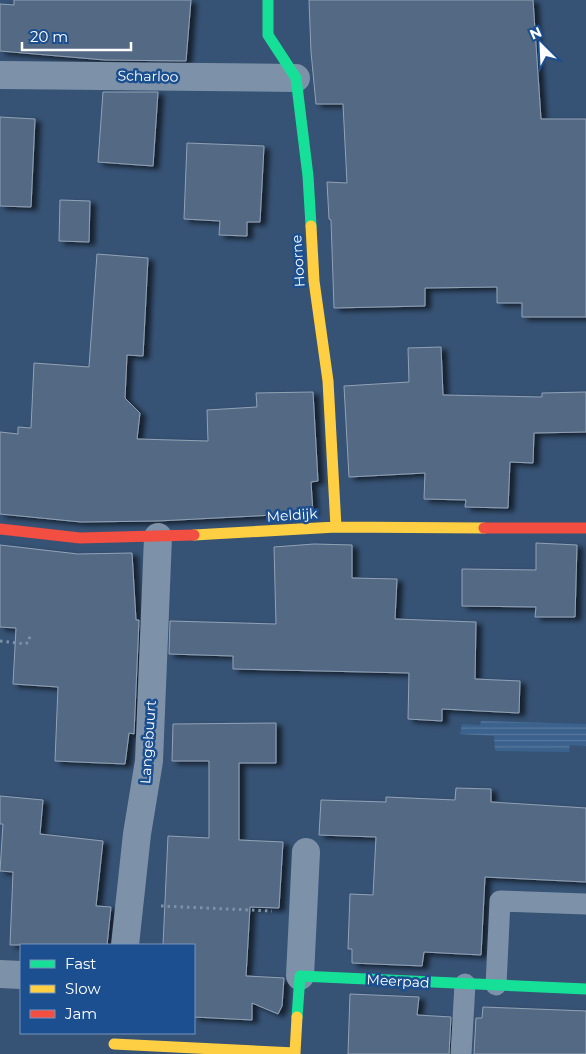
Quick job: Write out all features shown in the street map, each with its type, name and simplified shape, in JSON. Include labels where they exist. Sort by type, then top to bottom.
[{"type":"street","name":"Hoorne","points":[[268,0],[268,35],[296,78],[308,176],[314,280],[328,381],[336,527]]},
{"type":"street","name":"Scharloo","points":[[0,74],[296,78]]},
{"type":"street","name":"Meldijk","points":[[0,529],[80,538],[158,537],[336,527],[586,528]]},
{"type":"street","name":"Langebuurt","points":[[125,944],[137,834],[149,761],[158,537]]},
{"type":"street","points":[[114,1044],[295,1053],[306,852]]},
{"type":"street","points":[[0,974],[20,974]]},
{"type":"street","name":"Meerpad","points":[[300,976],[586,988]]},
{"type":"lane","points":[[496,985],[500,901],[586,904]]},
{"type":"lane","points":[[461,1054],[465,984]]},
{"type":"path","points":[[0,641],[25,644],[29,642],[30,633]]},
{"type":"path","points":[[130,904],[303,913]]},
{"type":"water","points":[[481,721],[586,724],[586,746],[570,745],[569,752],[495,751],[494,736],[460,734],[462,724],[480,725]]},
{"type":"building","points":[[14,0],[191,0],[186,61],[105,60],[0,51],[0,4],[14,5]]},
{"type":"building","points":[[309,0],[533,0],[541,119],[586,119],[586,317],[522,317],[522,303],[497,303],[497,287],[425,288],[425,306],[334,308],[331,220],[329,219],[327,182],[347,183],[343,104],[316,104]]},
{"type":"building","points":[[103,92],[158,92],[153,166],[98,162]]},
{"type":"building","points":[[0,117],[35,119],[31,207],[0,206]]},
{"type":"building","points":[[187,143],[264,146],[260,222],[247,222],[247,236],[219,235],[220,221],[184,219]]},
{"type":"building","points":[[60,200],[90,201],[89,242],[59,241]]},
{"type":"building","points":[[97,254],[148,258],[143,356],[127,355],[125,398],[140,413],[137,439],[208,441],[207,410],[257,407],[256,393],[313,392],[318,481],[311,482],[313,513],[158,521],[81,522],[0,514],[0,432],[18,434],[18,427],[31,428],[34,363],[89,367]]},
{"type":"building","points":[[441,347],[443,395],[542,397],[542,393],[586,392],[586,432],[534,433],[533,463],[510,462],[508,508],[465,507],[466,500],[424,499],[425,473],[349,477],[344,386],[409,382],[408,348]]},
{"type":"building","points":[[536,543],[577,545],[575,617],[535,617],[536,607],[462,606],[462,569],[536,570]]},
{"type":"building","points":[[314,544],[352,545],[352,578],[397,579],[395,619],[476,622],[475,679],[520,681],[519,713],[442,709],[442,721],[408,719],[409,673],[233,669],[233,656],[169,654],[170,621],[276,624],[274,547]]},
{"type":"building","points":[[0,545],[78,554],[132,553],[136,620],[139,620],[134,734],[129,733],[125,764],[55,761],[58,687],[13,684],[16,628],[0,627]]},
{"type":"building","points":[[276,723],[276,763],[239,763],[239,840],[283,842],[279,908],[250,907],[246,976],[284,978],[282,1006],[278,1014],[252,1003],[252,1020],[195,1017],[195,944],[163,944],[168,836],[209,838],[209,761],[172,761],[173,724]]},
{"type":"building","points":[[456,788],[491,789],[491,802],[586,808],[586,882],[485,877],[481,955],[424,952],[422,966],[352,963],[352,949],[348,949],[350,894],[373,895],[376,837],[319,835],[321,800],[386,802],[386,797],[455,800]]},
{"type":"building","points":[[0,796],[43,800],[40,834],[103,841],[96,906],[111,907],[107,944],[10,945],[13,872],[0,871],[3,824],[0,824]]},
{"type":"building","points":[[350,994],[419,997],[417,1015],[451,1017],[449,1054],[348,1054]]},
{"type":"building","points":[[483,1007],[586,1011],[586,1054],[474,1054],[476,1018],[482,1018]]},
{"type":"traffic: fast","points":[[268,0],[268,35],[296,78],[308,176],[311,226]]},
{"type":"traffic: fast","points":[[297,1017],[300,976],[586,989]]},
{"type":"traffic: slow","points":[[311,226],[314,281],[328,381],[336,527]]},
{"type":"traffic: slow","points":[[194,535],[336,527],[484,528]]},
{"type":"traffic: slow","points":[[114,1044],[295,1053],[297,1017]]},
{"type":"traffic: jam","points":[[484,528],[586,528]]},
{"type":"traffic: jam","points":[[0,529],[80,538],[194,535]]}]
